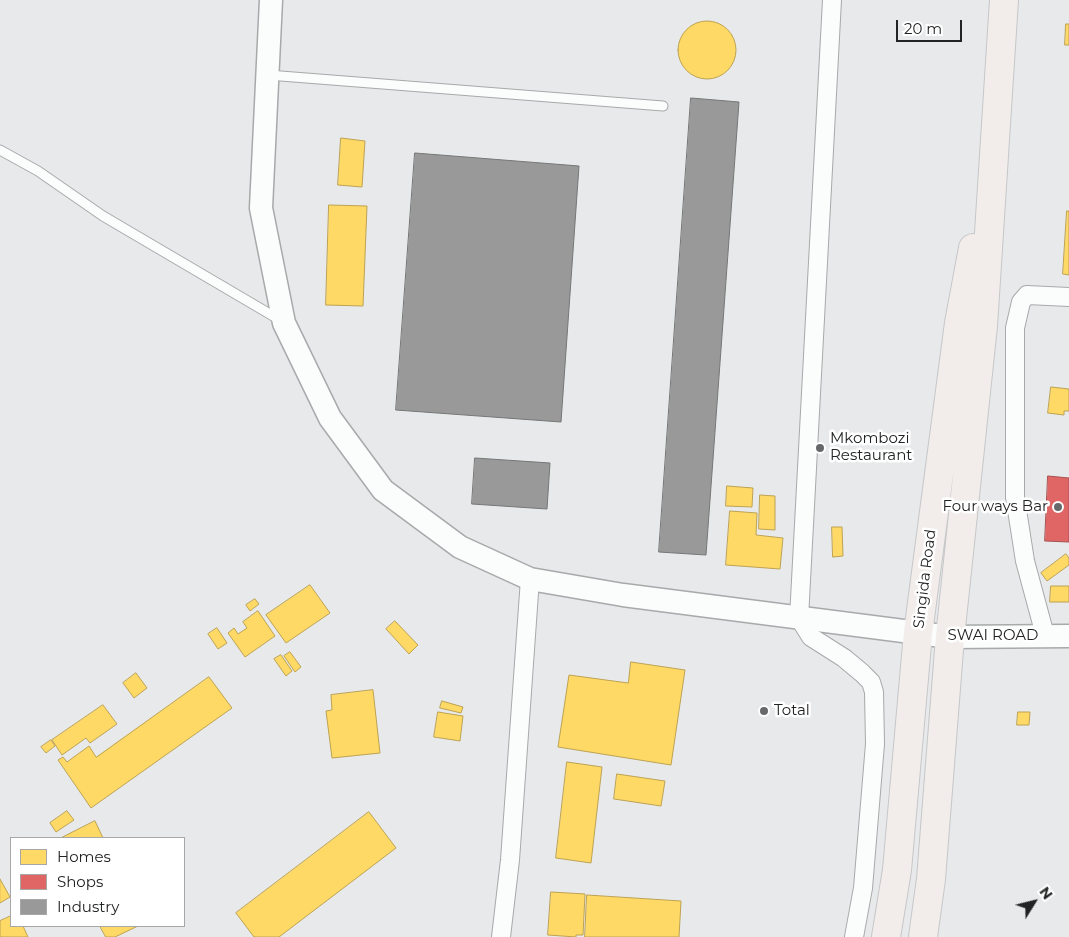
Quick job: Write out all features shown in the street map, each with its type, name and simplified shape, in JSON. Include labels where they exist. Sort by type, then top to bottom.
[{"type":"highway","name":"Singida Road","points":[[923,937],[931,879],[950,637],[983,326],[1004,0]]},
{"type":"highway","name":"Singida Road","points":[[886,937],[897,870],[918,633],[959,323],[995,134]]},
{"type":"street","name":"SWAI ROAD","points":[[271,0],[261,208],[284,323],[330,418],[383,490],[460,547],[530,579],[623,595],[950,637],[1069,636]]},
{"type":"street","points":[[832,0],[799,618],[811,637],[844,658],[862,673],[871,682],[874,692],[874,754],[863,888],[854,937]]},
{"type":"street","points":[[1045,636],[1025,561],[1015,497],[1015,328],[1021,302],[1028,295],[1069,298]]},
{"type":"street","points":[[501,937],[510,860],[530,579]]},
{"type":"lane","points":[[268,75],[663,106]]},
{"type":"lane","points":[[0,150],[38,171],[103,216],[284,323]]},
{"type":"building: Homes","points":[[707,21],[718,23],[731,34],[736,50],[734,61],[723,74],[707,79],[696,77],[683,66],[678,50],[680,39],[691,26]]},
{"type":"building: Homes","points":[[1066,24],[1069,24],[1069,45],[1065,45]]},
{"type":"building: Homes","points":[[341,138],[365,141],[362,187],[338,185]]},
{"type":"building: Homes","points":[[329,205],[367,206],[363,306],[326,305]]},
{"type":"building: Homes","points":[[1067,211],[1069,211],[1069,275],[1063,274]]},
{"type":"building: Homes","points":[[1051,387],[1069,389],[1069,411],[1064,411],[1064,415],[1048,413]]},
{"type":"building: Homes","points":[[727,486],[753,488],[752,507],[726,506]]},
{"type":"building: Homes","points":[[760,495],[775,496],[775,530],[759,529]]},
{"type":"building: Homes","points":[[730,511],[757,513],[756,535],[783,538],[780,569],[726,565]]},
{"type":"building: Homes","points":[[832,527],[842,527],[843,556],[833,557]]},
{"type":"building: Homes","points":[[1066,554],[1069,558],[1069,565],[1047,581],[1041,573]]},
{"type":"building: Homes","points":[[310,585],[330,613],[286,643],[266,615]]},
{"type":"building: Homes","points":[[1051,586],[1069,586],[1069,602],[1050,602]]},
{"type":"building: Homes","points":[[255,599],[259,604],[250,611],[246,605]]},
{"type":"building: Homes","points":[[258,611],[275,636],[245,657],[228,633],[234,628],[238,634],[247,628],[243,622]]},
{"type":"building: Homes","points":[[395,621],[418,645],[409,654],[386,629]]},
{"type":"building: Homes","points":[[217,628],[227,643],[218,649],[208,634]]},
{"type":"building: Homes","points":[[290,652],[301,667],[295,672],[284,656]]},
{"type":"building: Homes","points":[[281,655],[292,671],[286,676],[274,659]]},
{"type":"building: Homes","points":[[631,662],[685,670],[671,765],[558,747],[569,675],[628,683]]},
{"type":"building: Homes","points":[[136,673],[147,688],[134,698],[123,683]]},
{"type":"building: Homes","points":[[209,677],[232,708],[91,808],[58,760],[63,757],[67,762],[89,746],[96,757]]},
{"type":"building: Homes","points":[[373,690],[380,753],[332,758],[326,711],[332,710],[331,695]]},
{"type":"building: Homes","points":[[442,701],[463,707],[461,713],[440,708]]},
{"type":"building: Homes","points":[[103,705],[117,724],[90,743],[86,738],[62,755],[52,740]]},
{"type":"building: Homes","points":[[438,712],[463,716],[460,741],[434,737]]},
{"type":"building: Homes","points":[[1018,712],[1030,712],[1029,725],[1017,725]]},
{"type":"building: Homes","points":[[51,740],[55,746],[46,753],[41,747]]},
{"type":"building: Homes","points":[[567,762],[602,767],[591,863],[556,858]]},
{"type":"building: Homes","points":[[617,774],[665,781],[661,806],[614,799]]},
{"type":"building: Homes","points":[[67,811],[74,820],[56,832],[50,823]]},
{"type":"building: Homes","points":[[369,812],[396,848],[279,937],[254,937],[236,913]]},
{"type":"building: Homes","points":[[95,821],[103,837],[63,837]]},
{"type":"building: Homes","points":[[0,879],[10,897],[0,903]]},
{"type":"building: Homes","points":[[551,892],[585,894],[583,935],[576,935],[576,937],[548,935]]},
{"type":"building: Homes","points":[[587,895],[681,901],[679,937],[585,937]]},
{"type":"building: Homes","points":[[10,916],[10,927],[23,927],[28,937],[0,937],[0,921]]},
{"type":"building: Homes","points":[[101,927],[136,927],[115,937],[106,937]]},
{"type":"building: Shops","name":"Four ways Bar","points":[[1048,476],[1069,478],[1069,542],[1045,541]]},
{"type":"building: Industry","points":[[691,98],[739,102],[706,555],[659,552]]},
{"type":"building: Industry","points":[[415,153],[579,166],[561,422],[396,410]]},
{"type":"building: Industry","points":[[475,458],[550,463],[547,509],[472,504]]},
{"type":"place","name":"Mkombozi Restaurant","points":[[820,448]]},
{"type":"place","name":"Four ways Bar","points":[[1058,507]]},
{"type":"place","name":"Total","points":[[764,711]]}]
